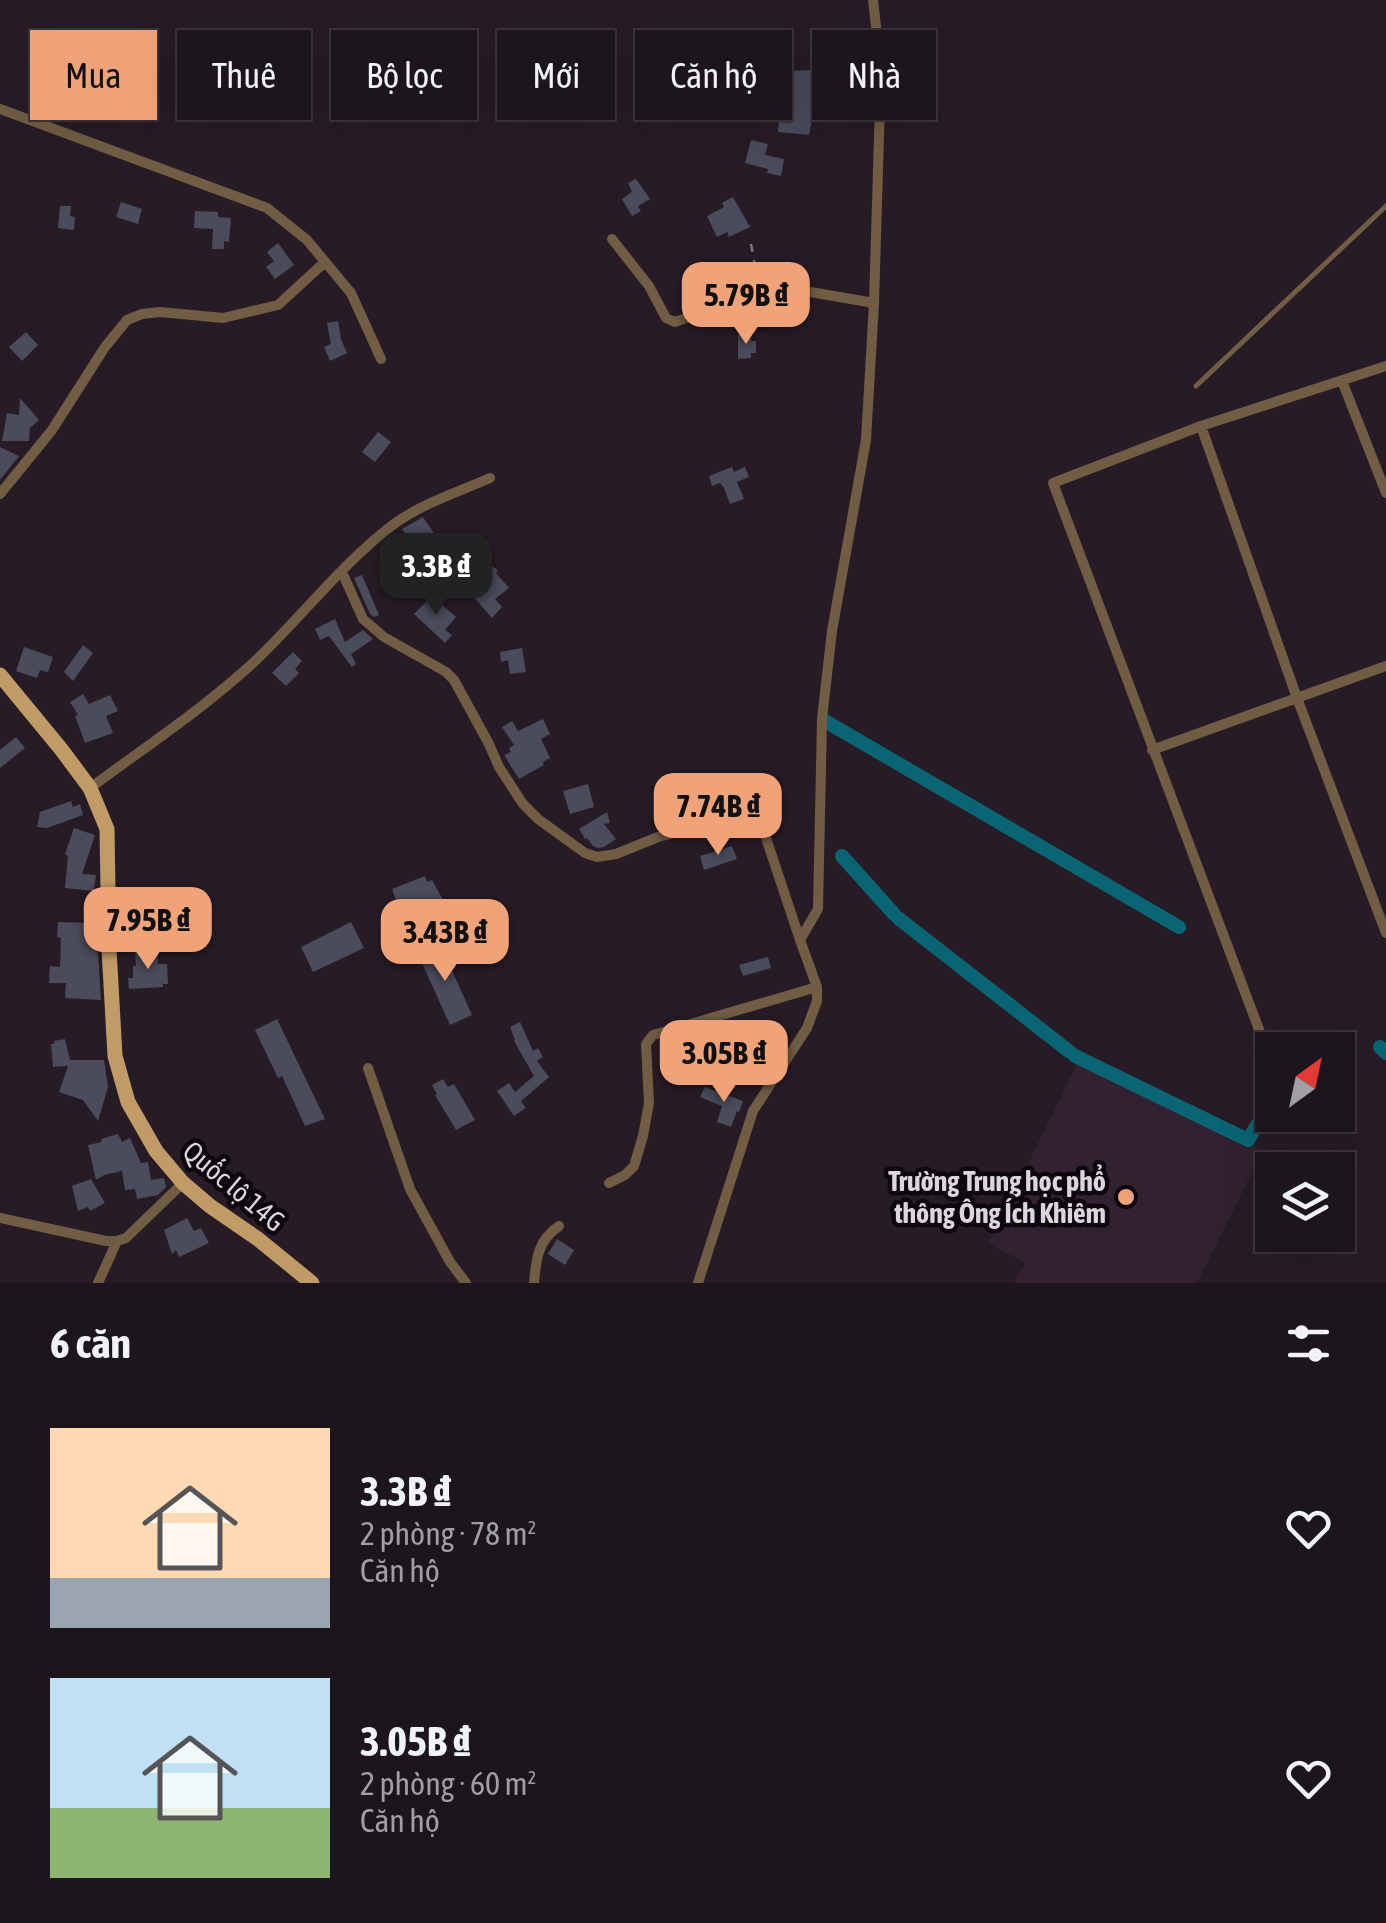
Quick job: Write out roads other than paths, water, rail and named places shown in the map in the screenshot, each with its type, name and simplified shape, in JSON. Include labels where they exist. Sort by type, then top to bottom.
[{"type":"main road","name":"Quốc lộ 14G","points":[[0,675],[90,788],[107,829],[115,1056],[134,1114],[183,1183],[312,1283]]},
{"type":"street","points":[[800,940],[818,909],[822,719],[832,631],[866,440],[881,70],[873,0]]},
{"type":"street","points":[[0,109],[267,208],[307,240],[352,293],[381,360]]},
{"type":"street","points":[[612,238],[670,321],[776,286],[874,303]]},
{"type":"street","points":[[0,494],[52,430],[127,320],[160,312],[223,318],[278,305],[325,262]]},
{"type":"street","points":[[1260,1032],[1053,483],[1201,426],[1386,366]]},
{"type":"street","points":[[1342,380],[1386,493]]},
{"type":"street","points":[[1201,426],[1386,934]]},
{"type":"street","points":[[90,788],[252,664],[368,546],[397,522],[490,478]]},
{"type":"street","points":[[342,572],[363,619],[454,680],[522,804],[585,854],[616,854],[716,816],[756,808],[817,987],[817,1001],[807,1028],[747,1125],[698,1283]]},
{"type":"street","points":[[1152,750],[1386,666]]},
{"type":"street","points":[[609,1183],[625,1175],[638,1156],[650,1103],[646,1044],[653,1035],[817,987]]},
{"type":"street","points":[[368,1068],[410,1189],[466,1283]]},
{"type":"street","points":[[0,1218],[117,1241],[126,1238],[183,1183]]},
{"type":"street","points":[[534,1283],[541,1243],[559,1226]]},
{"type":"street","points":[[98,1283],[117,1241]]},
{"type":"lane","points":[[1196,386],[1386,206]]},
{"type":"waterway","points":[[825,721],[1179,927]]},
{"type":"waterway","points":[[842,856],[894,914]]},
{"type":"waterway","points":[[898,918],[1070,1052]]},
{"type":"waterway","points":[[1380,1047],[1386,1053]]},
{"type":"waterway","points":[[1075,1056],[1248,1140],[1255,1129]]},
{"type":"place","name":"Trường Trung học phổ thông Ông Ích Khiêm","points":[[1126,1197]]}]
